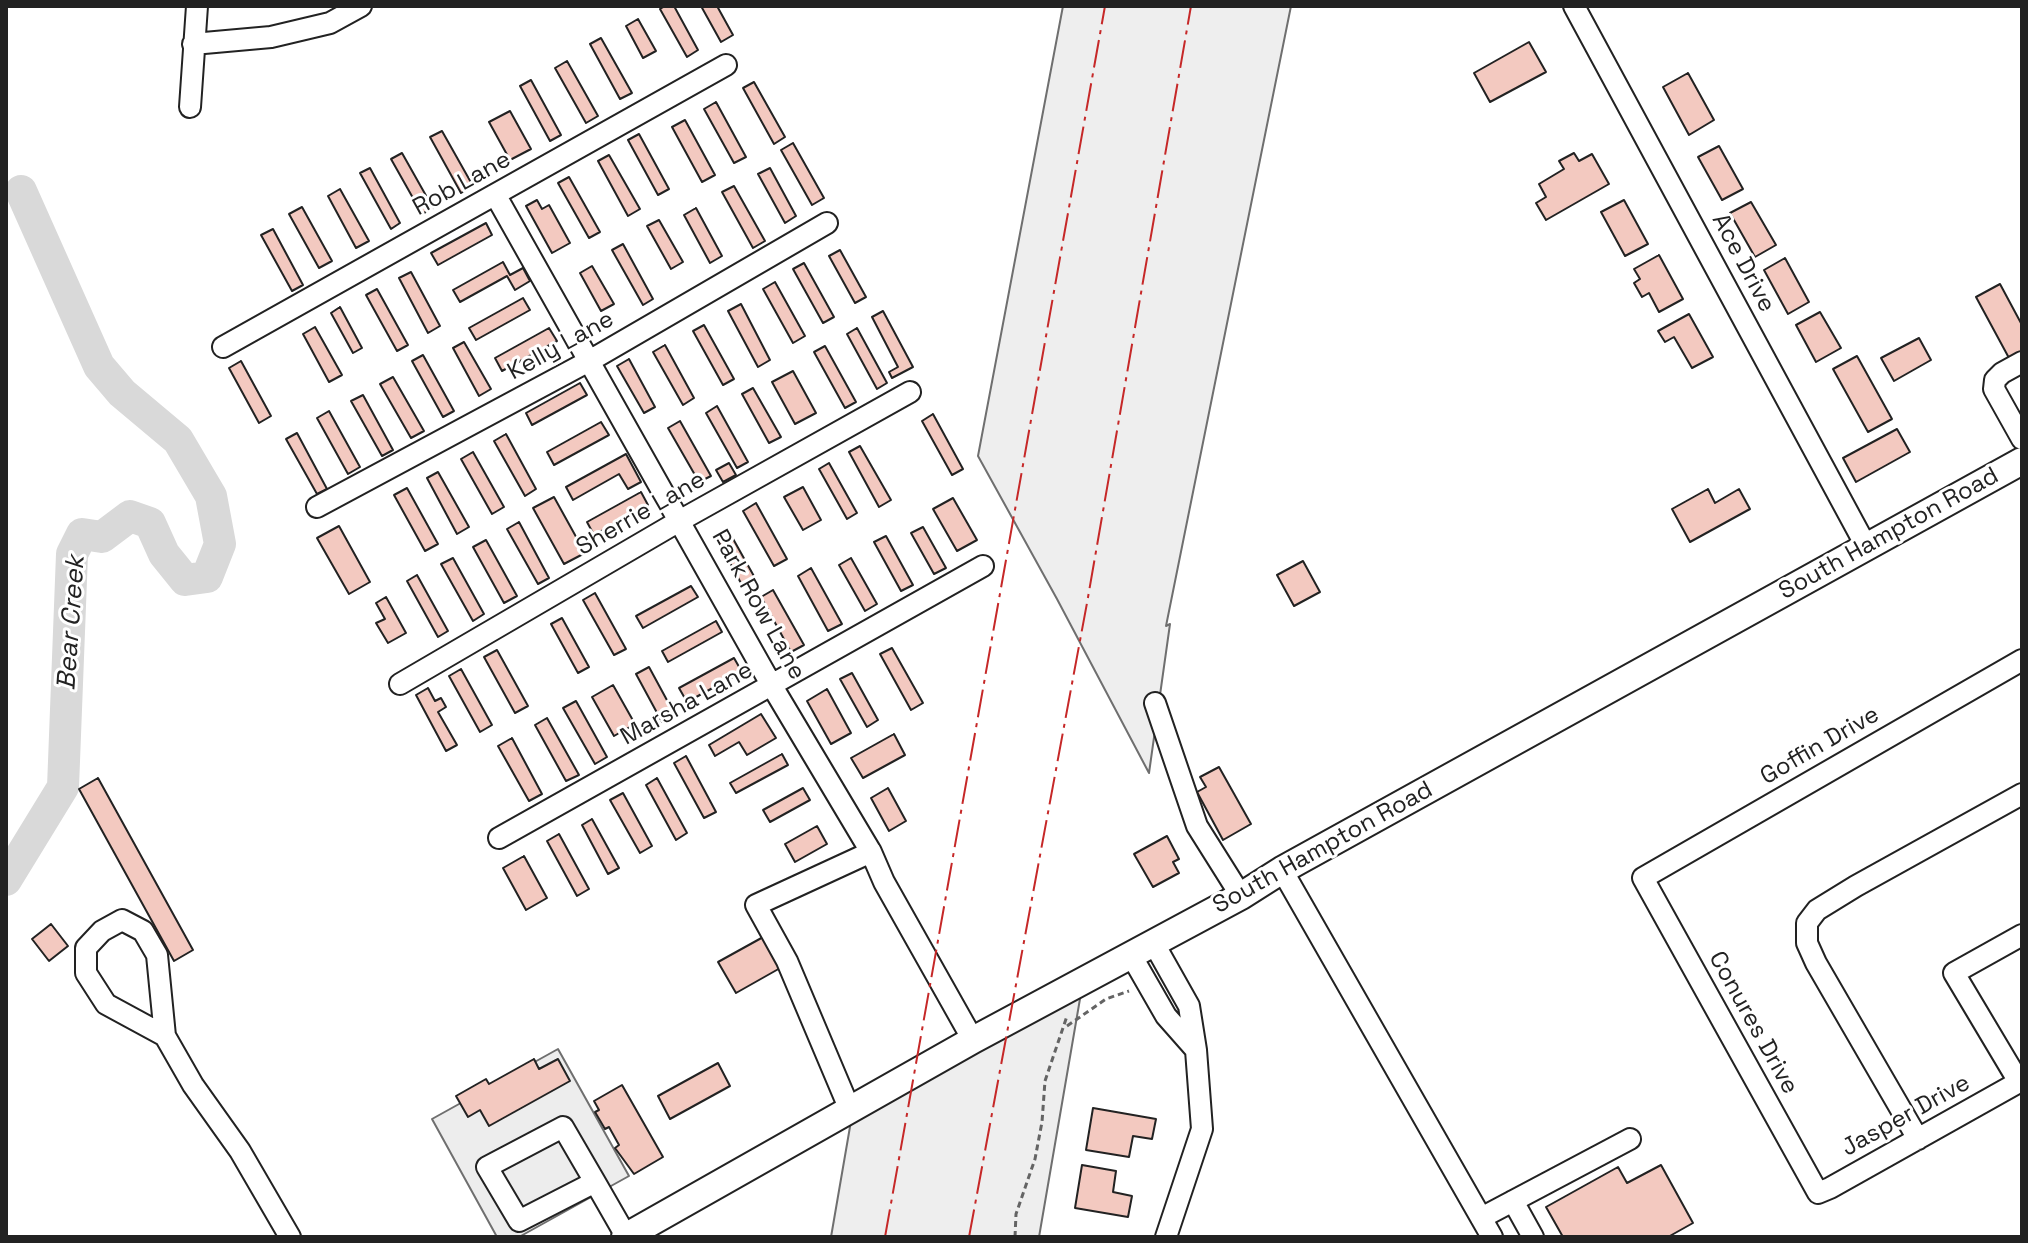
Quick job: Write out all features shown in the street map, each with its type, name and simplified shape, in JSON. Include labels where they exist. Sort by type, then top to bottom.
[{"type":"main road","name":"South Hampton Road","points":[[626,1236],[973,1040],[1241,896],[1282,870],[2022,461]]},
{"type":"street","points":[[190,107],[197,6]]},
{"type":"street","points":[[193,44],[271,37],[330,23],[361,6]]},
{"type":"street","name":"Ace Drive","points":[[1574,6],[1866,546]]},
{"type":"street","name":"Rob Lane","points":[[223,347],[726,65]]},
{"type":"street","name":"Park Row Lane","points":[[496,196],[772,686],[871,852],[884,882],[973,1040]]},
{"type":"street","name":"Kelly Lane","points":[[317,507],[591,360],[827,223]]},
{"type":"street","points":[[2022,362],[2002,373],[1995,380],[1994,389],[2022,439]]},
{"type":"street","name":"Sherrie Lane","points":[[400,684],[681,520],[910,392]]},
{"type":"street","name":"Marsha Lane","points":[[499,838],[983,566]]},
{"type":"street","name":"Goffin Drive","points":[[1643,878],[2022,660]]},
{"type":"street","points":[[1155,703],[1197,826],[1241,896]]},
{"type":"street","points":[[1918,1139],[1816,963],[1807,943],[1807,923],[1817,910],[1843,894],[2022,794]]},
{"type":"street","points":[[850,1110],[787,961],[756,905],[871,852]]},
{"type":"street","points":[[1282,870],[1492,1237]]},
{"type":"street","name":"Conures Drive","points":[[1643,878],[1818,1193]]},
{"type":"street","points":[[165,1036],[106,1004],[86,973],[86,948],[102,931],[122,920],[143,931],[157,955],[165,1036],[193,1085],[240,1151],[290,1237]]},
{"type":"street","name":"Jasper Drive","points":[[1818,1193],[2019,1082],[1954,973],[2022,935]]},
{"type":"street","points":[[1142,948],[1147,981],[1166,1016],[1196,1050]]},
{"type":"street","points":[[1142,948],[1189,1006],[1196,1050],[1202,1129],[1166,1237]]},
{"type":"street","points":[[595,1182],[523,1229],[487,1167],[563,1127],[595,1182],[626,1236]]},
{"type":"street","points":[[1481,1218],[1630,1139]]},
{"type":"street","points":[[1513,1201],[1533,1237]]},
{"type":"path","points":[[1066,1027],[1106,999],[1147,981]]},
{"type":"path","points":[[1015,1237],[1019,1203],[1035,1159],[1040,1134],[1045,1081],[1066,1027],[1067,1016]]},
{"type":"shaded area","points":[[1063,6],[1291,6],[1166,626],[1170,624],[1149,773],[978,456]]},
{"type":"shaded area","points":[[1081,993],[1039,1237],[831,1237],[851,1121]]},
{"type":"shaded area","points":[[558,1049],[629,1176],[519,1237],[497,1237],[432,1119]]},
{"type":"building","points":[[674,6],[698,50],[687,57],[660,9]]},
{"type":"building","points":[[701,6],[717,6],[733,35],[721,42]]},
{"type":"building","points":[[638,19],[656,51],[643,58],[626,26]]},
{"type":"building","points":[[601,38],[632,93],[620,99],[590,44]]},
{"type":"building","points":[[1529,42],[1546,72],[1490,102],[1474,73]]},
{"type":"building","points":[[567,61],[598,116],[586,123],[555,68]]},
{"type":"building","points":[[1688,73],[1714,120],[1689,135],[1663,87]]},
{"type":"building","points":[[531,80],[561,135],[550,141],[520,86]]},
{"type":"building","points":[[754,82],[785,137],[774,144],[743,88]]},
{"type":"building","points":[[716,102],[746,157],[734,163],[704,109]]},
{"type":"building","points":[[510,111],[531,149],[510,160],[489,122]]},
{"type":"building","points":[[685,120],[715,175],[702,182],[672,127]]},
{"type":"building","points":[[442,131],[473,186],[461,193],[430,137]]},
{"type":"building","points":[[639,134],[669,189],[658,195],[628,140]]},
{"type":"building","points":[[793,143],[824,198],[812,205],[781,150]]},
{"type":"building","points":[[1719,146],[1743,189],[1722,200],[1698,157]]},
{"type":"building","points":[[402,153],[433,208],[422,214],[391,159]]},
{"type":"building","points":[[1574,153],[1579,161],[1592,154],[1609,184],[1546,220],[1536,203],[1546,197],[1539,184],[1564,169],[1559,161]]},
{"type":"building","points":[[609,155],[640,209],[628,216],[598,161]]},
{"type":"building","points":[[370,168],[400,223],[391,229],[360,173]]},
{"type":"building","points":[[770,168],[796,216],[785,223],[758,174]]},
{"type":"building","points":[[569,177],[600,232],[589,238],[558,183]]},
{"type":"building","points":[[734,186],[765,241],[753,248],[722,192]]},
{"type":"building","points":[[340,189],[369,241],[356,248],[328,196]]},
{"type":"building","points":[[537,200],[542,209],[549,205],[570,243],[552,253],[526,206]]},
{"type":"building","points":[[1624,200],[1648,244],[1625,256],[1601,212]]},
{"type":"building","points":[[1751,202],[1776,245],[1755,257],[1730,213]]},
{"type":"building","points":[[302,207],[332,261],[319,268],[289,214]]},
{"type":"building","points":[[696,208],[722,256],[710,263],[684,215]]},
{"type":"building","points":[[659,220],[683,262],[671,269],[647,226]]},
{"type":"building","points":[[486,223],[492,235],[438,265],[431,253]]},
{"type":"building","points":[[273,229],[303,285],[292,291],[261,235]]},
{"type":"building","points":[[623,244],[653,299],[643,305],[612,250]]},
{"type":"building","points":[[840,250],[866,297],[855,303],[829,256]]},
{"type":"building","points":[[1659,255],[1683,299],[1659,312],[1649,293],[1642,297],[1634,283],[1640,279],[1634,269]]},
{"type":"building","points":[[1785,258],[1809,302],[1788,314],[1764,270]]},
{"type":"building","points":[[503,262],[510,275],[523,268],[530,281],[515,290],[507,276],[460,302],[453,290]]},
{"type":"building","points":[[804,263],[834,317],[823,323],[793,269]]},
{"type":"building","points":[[592,266],[614,304],[601,311],[580,273]]},
{"type":"building","points":[[411,272],[440,326],[428,333],[399,278]]},
{"type":"building","points":[[775,282],[805,336],[793,343],[763,289]]},
{"type":"building","points":[[2000,284],[2022,325],[2022,351],[2009,358],[1976,297]]},
{"type":"building","points":[[377,289],[408,345],[397,351],[366,295]]},
{"type":"building","points":[[523,298],[530,310],[476,340],[469,328]]},
{"type":"building","points":[[741,304],[770,360],[758,367],[728,311]]},
{"type":"building","points":[[340,307],[362,348],[353,353],[331,313]]},
{"type":"building","points":[[883,311],[913,367],[892,378],[889,372],[898,367],[872,317]]},
{"type":"building","points":[[1820,312],[1841,348],[1816,362],[1796,325]]},
{"type":"building","points":[[1689,314],[1713,357],[1692,368],[1674,337],[1665,342],[1658,331]]},
{"type":"building","points":[[704,325],[734,379],[723,385],[693,331]]},
{"type":"building","points":[[315,327],[342,375],[329,382],[303,334]]},
{"type":"building","points":[[549,328],[557,341],[502,371],[495,358]]},
{"type":"building","points":[[857,328],[887,383],[877,389],[847,334]]},
{"type":"building","points":[[1919,338],[1931,360],[1894,381],[1881,358]]},
{"type":"building","points":[[464,342],[491,389],[479,396],[453,348]]},
{"type":"building","points":[[665,345],[694,398],[683,405],[653,352]]},
{"type":"building","points":[[825,346],[856,402],[845,408],[814,352]]},
{"type":"building","points":[[423,355],[454,411],[443,417],[412,361]]},
{"type":"building","points":[[1857,356],[1892,419],[1868,432],[1833,369]]},
{"type":"building","points":[[629,359],[655,407],[644,413],[617,366]]},
{"type":"building","points":[[241,361],[271,416],[259,423],[229,368]]},
{"type":"building","points":[[793,371],[816,413],[795,424],[772,382]]},
{"type":"building","points":[[393,377],[424,431],[411,438],[380,384]]},
{"type":"building","points":[[580,383],[587,395],[532,425],[526,413]]},
{"type":"building","points":[[753,388],[781,437],[769,443],[742,394]]},
{"type":"building","points":[[363,395],[393,450],[382,456],[351,401]]},
{"type":"building","points":[[717,406],[748,462],[737,468],[706,413]]},
{"type":"building","points":[[329,411],[360,467],[348,474],[317,418]]},
{"type":"building","points":[[933,414],[963,469],[952,475],[922,421]]},
{"type":"building","points":[[680,421],[711,476],[699,482],[668,428]]},
{"type":"building","points":[[601,422],[609,435],[554,465],[547,452]]},
{"type":"building","points":[[1897,429],[1910,452],[1856,482],[1843,458]]},
{"type":"building","points":[[297,433],[327,489],[317,494],[286,439]]},
{"type":"building","points":[[506,434],[536,489],[525,496],[494,441]]},
{"type":"building","points":[[860,446],[891,500],[879,507],[849,452]]},
{"type":"building","points":[[473,452],[504,507],[492,514],[461,459]]},
{"type":"building","points":[[626,454],[641,482],[628,489],[619,474],[573,500],[566,487]]},
{"type":"building","points":[[729,463],[736,475],[723,482],[716,470]]},
{"type":"building","points":[[829,463],[857,513],[847,519],[819,469]]},
{"type":"building","points":[[438,472],[469,527],[457,534],[427,478]]},
{"type":"building","points":[[803,487],[821,520],[803,530],[784,497]]},
{"type":"building","points":[[407,488],[438,544],[425,551],[394,495]]},
{"type":"building","points":[[1708,489],[1715,503],[1739,489],[1750,509],[1690,542],[1672,509]]},
{"type":"building","points":[[641,492],[648,505],[594,535],[587,522]]},
{"type":"building","points":[[554,497],[585,553],[564,564],[533,508]]},
{"type":"building","points":[[953,498],[977,540],[957,551],[933,509]]},
{"type":"building","points":[[756,503],[787,559],[774,566],[743,511]]},
{"type":"building","points":[[519,522],[549,578],[538,584],[507,529]]},
{"type":"building","points":[[339,526],[370,582],[349,594],[317,538]]},
{"type":"building","points":[[923,527],[946,568],[934,574],[911,533]]},
{"type":"building","points":[[727,528],[755,578],[742,585],[715,535]]},
{"type":"building","points":[[886,536],[913,585],[901,591],[874,542]]},
{"type":"building","points":[[486,540],[517,596],[504,603],[473,547]]},
{"type":"building","points":[[453,558],[484,614],[473,621],[441,564]]},
{"type":"building","points":[[851,558],[877,604],[865,611],[839,565]]},
{"type":"building","points":[[1303,561],[1320,592],[1294,606],[1277,575]]},
{"type":"building","points":[[811,568],[842,624],[828,631],[798,576]]},
{"type":"building","points":[[417,575],[448,631],[438,637],[407,581]]},
{"type":"building","points":[[691,586],[698,597],[643,628],[636,616]]},
{"type":"building","points":[[773,590],[804,645],[791,652],[761,597]]},
{"type":"building","points":[[595,593],[626,649],[614,655],[583,600]]},
{"type":"building","points":[[386,597],[406,633],[388,643],[376,623],[385,619],[376,603]]},
{"type":"building","points":[[562,618],[589,667],[578,673],[551,624]]},
{"type":"building","points":[[716,621],[722,632],[668,662],[662,651]]},
{"type":"building","points":[[892,648],[923,703],[911,710],[880,654]]},
{"type":"building","points":[[497,650],[528,706],[515,713],[484,657]]},
{"type":"building","points":[[734,658],[742,672],[687,702],[679,688]]},
{"type":"building","points":[[649,667],[675,715],[662,722],[636,674]]},
{"type":"building","points":[[461,669],[492,725],[480,732],[449,676]]},
{"type":"building","points":[[852,673],[878,720],[867,727],[840,679]]},
{"type":"building","points":[[613,685],[635,724],[614,736],[592,697]]},
{"type":"building","points":[[428,688],[435,701],[441,698],[446,707],[438,712],[457,745],[446,751],[416,695]]},
{"type":"building","points":[[827,689],[851,733],[831,744],[807,701]]},
{"type":"building","points":[[576,701],[607,757],[595,764],[563,708]]},
{"type":"building","points":[[761,714],[776,738],[747,755],[739,742],[715,756],[709,745]]},
{"type":"building","points":[[547,718],[579,775],[566,781],[535,725]]},
{"type":"building","points":[[894,734],[905,755],[863,778],[851,758]]},
{"type":"building","points":[[512,738],[542,794],[529,801],[498,746]]},
{"type":"building","points":[[782,754],[788,765],[736,793],[730,783]]},
{"type":"building","points":[[686,756],[716,812],[704,818],[674,763]]},
{"type":"building","points":[[1219,767],[1251,824],[1223,840],[1197,792],[1206,787],[1200,777]]},
{"type":"building","points":[[98,778],[193,950],[174,961],[79,789]]},
{"type":"building","points":[[657,778],[687,833],[676,840],[646,785]]},
{"type":"building","points":[[803,788],[810,800],[770,822],[763,810]]},
{"type":"building","points":[[888,788],[906,821],[889,831],[871,798]]},
{"type":"building","points":[[623,793],[652,846],[640,853],[610,800]]},
{"type":"building","points":[[592,819],[619,868],[608,874],[582,825]]},
{"type":"building","points":[[817,826],[827,844],[795,862],[785,844]]},
{"type":"building","points":[[559,834],[589,889],[577,896],[547,841]]},
{"type":"building","points":[[1167,836],[1179,859],[1173,862],[1179,873],[1153,887],[1134,854]]},
{"type":"building","points":[[524,856],[547,898],[526,910],[503,868]]},
{"type":"building","points":[[51,924],[68,946],[49,961],[32,939]]},
{"type":"building","points":[[765,936],[782,967],[736,993],[718,962]]},
{"type":"building","points":[[534,1059],[539,1069],[558,1059],[570,1081],[489,1126],[480,1110],[468,1117],[456,1096],[486,1079],[489,1084]]},
{"type":"building","points":[[718,1063],[730,1086],[670,1119],[658,1096]]},
{"type":"building","points":[[622,1085],[663,1157],[634,1174],[615,1148],[619,1145],[609,1127],[605,1129],[595,1112],[599,1110],[594,1101]]},
{"type":"building","points":[[1093,1108],[1156,1119],[1152,1139],[1133,1136],[1129,1157],[1086,1150]]},
{"type":"building","points":[[1082,1165],[1116,1171],[1113,1192],[1132,1196],[1128,1217],[1075,1208]]},
{"type":"building","points":[[1661,1165],[1693,1223],[1668,1237],[1563,1237],[1546,1207],[1618,1167],[1627,1183]]},
{"type":"waterway","name":"Bear Creek","points":[[6,880],[63,787],[72,554],[82,534],[102,537],[130,516],[150,523],[164,554],[185,580],[207,577],[220,544],[211,496],[178,440],[122,393],[99,366],[21,191]]},
{"type":"power","points":[[885,1237],[1105,6]]},
{"type":"power","points":[[969,1237],[1087,603],[1191,6]]}]
